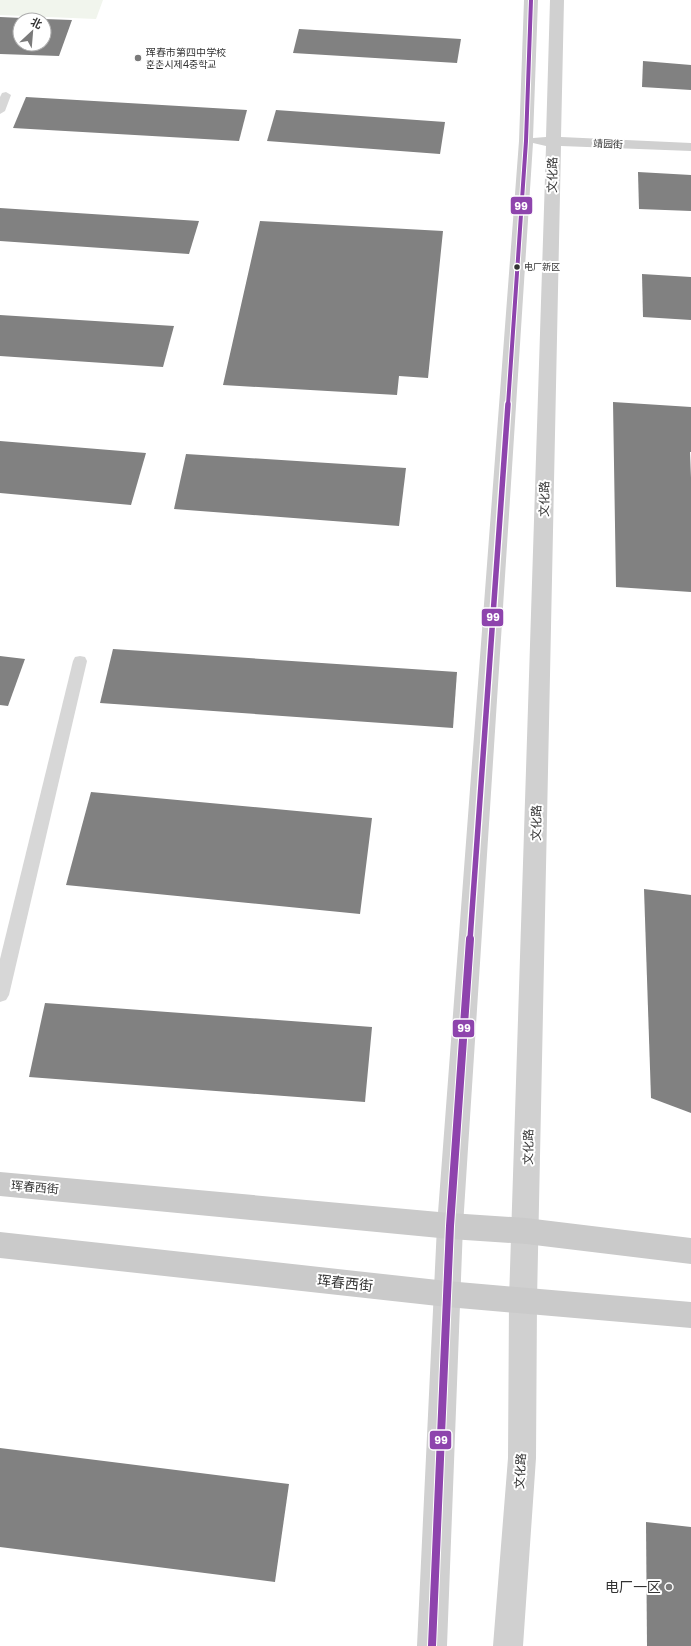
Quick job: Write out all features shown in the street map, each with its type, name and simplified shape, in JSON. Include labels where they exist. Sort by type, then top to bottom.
[{"type":"main road","points":[[432,1646],[450,1226],[526,141],[531,0]]},
{"type":"main road","name":"文化路","points":[[508,1646],[522,1458],[523,1300],[557,0]]},
{"type":"main road","name":"靖园街","points":[[526,141],[691,147]]},
{"type":"main road","name":"珲春西街","points":[[0,1184],[450,1226],[526,1231],[691,1251]]},
{"type":"main road","name":"珲春西街","points":[[0,1245],[447,1294],[691,1315]]},
{"type":"lane","points":[[0,110],[6,95]]},
{"type":"lane","points":[[0,995],[80,661]]},
{"type":"shaded area","points":[[0,0],[103,0],[96,19],[52,17],[52,12],[12,12],[12,16],[0,15]]},
{"type":"building","points":[[0,17],[12,18],[12,52],[52,52],[52,19],[72,20],[59,56],[0,54]]},
{"type":"building","points":[[299,29],[461,39],[457,63],[293,53]]},
{"type":"building","points":[[643,61],[691,65],[691,90],[642,87]]},
{"type":"building","points":[[26,97],[247,110],[239,141],[13,128]]},
{"type":"building","points":[[276,110],[445,122],[440,154],[267,141]]},
{"type":"building","points":[[638,172],[691,175],[691,211],[639,209]]},
{"type":"building","points":[[0,208],[199,221],[189,254],[0,241]]},
{"type":"building","points":[[260,221],[443,231],[428,378],[399,376],[397,395],[223,385]]},
{"type":"building","points":[[642,274],[691,277],[691,320],[643,317]]},
{"type":"building","points":[[0,315],[174,326],[163,367],[0,356]]},
{"type":"building","points":[[613,402],[691,407],[691,592],[616,587]]},
{"type":"building","points":[[0,441],[146,453],[131,505],[0,493]]},
{"type":"building","points":[[186,454],[406,468],[399,526],[174,509]]},
{"type":"building","points":[[113,649],[457,672],[453,728],[100,703]]},
{"type":"building","points":[[0,656],[25,659],[8,706],[0,705]]},
{"type":"building","points":[[91,792],[372,818],[360,914],[66,885]]},
{"type":"building","points":[[644,889],[691,895],[691,1113],[651,1098]]},
{"type":"building","points":[[45,1003],[372,1027],[365,1102],[29,1077]]},
{"type":"building","points":[[0,1448],[289,1484],[275,1582],[0,1547]]},
{"type":"building","name":"电厂一区","points":[[646,1522],[691,1527],[691,1646],[647,1646]]},
{"type":"transit line","name":"99","points":[[432,1646],[450,1226],[526,141],[531,0]]},
{"type":"place","name":"珲春市第四中学校 훈춘시제4중학교","points":[[138,58]]},
{"type":"place","name":"电厂新区","points":[[517,267]]},
{"type":"place","name":"电厂一区","points":[[669,1587]]}]
